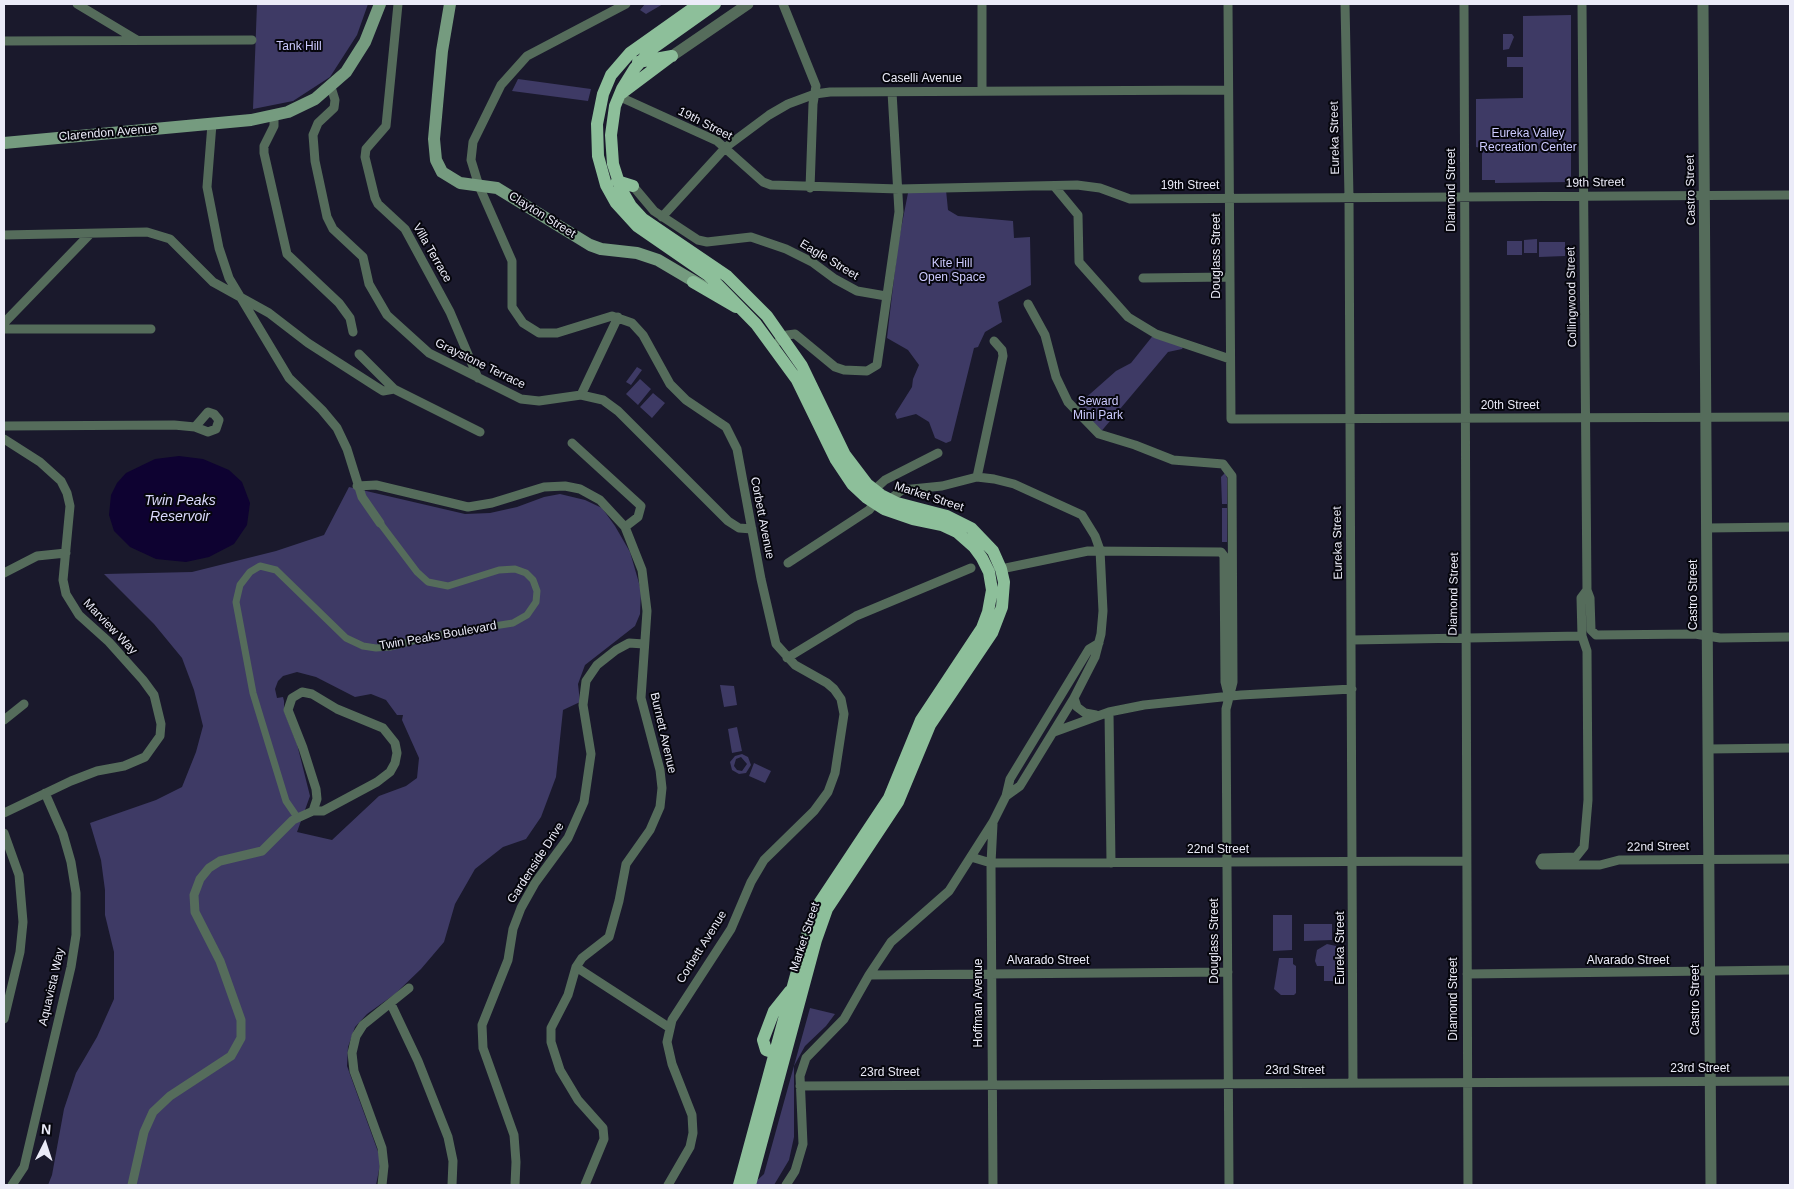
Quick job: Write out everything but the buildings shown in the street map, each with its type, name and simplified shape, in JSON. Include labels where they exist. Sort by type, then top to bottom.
[{"type":"main road","points":[[212,124],[274,116],[309,103],[331,87],[358,56],[380,4]]},
{"type":"main road","name":"Clayton Street","points":[[450,4],[442,51],[435,154],[438,167],[446,176],[460,183],[492,187],[505,192],[590,245],[646,256],[672,267],[693,282]]},
{"type":"main road","name":"Market Street","points":[[699,4],[622,60],[607,83],[598,114],[596,145],[606,185],[616,203],[637,226],[718,276],[773,346],[801,387],[841,468],[852,484],[874,504],[903,516],[942,525],[957,532],[969,542],[982,558],[988,572],[992,590],[990,604],[978,636],[921,720],[889,798],[818,905],[792,989],[774,1010],[764,1034],[764,1047],[781,1051]]},
{"type":"main road","name":"Market Street","points":[[715,4],[661,42],[640,61],[618,96],[610,135],[612,164],[626,198],[643,219],[759,306],[784,337],[806,374],[850,462],[874,490],[888,500],[963,522],[978,533],[989,545],[1002,569],[1003,599],[992,633],[930,725],[898,802],[827,909],[781,1051],[746,1185]]},
{"type":"main road","points":[[598,114],[607,103],[623,72],[640,61],[672,56]]},
{"type":"main road","points":[[618,96],[672,56]]},
{"type":"main road","name":"Clarendon Avenue","points":[[4,143],[212,124]]},
{"type":"main road","points":[[618,181],[633,186]]},
{"type":"main road","points":[[693,282],[706,286],[718,276]]},
{"type":"main road","points":[[693,282],[748,316]]},
{"type":"street","points":[[77,4],[137,40]]},
{"type":"street","name":"Villa Terrace","points":[[398,4],[386,126],[366,149],[365,157],[378,204],[405,229],[450,312],[478,378]]},
{"type":"street","points":[[580,394],[618,317],[602,317],[550,334],[539,333],[523,323],[512,307],[512,261],[479,186],[472,166],[472,147],[501,85],[509,74],[536,50],[626,4]]},
{"type":"street","points":[[672,56],[748,4]]},
{"type":"street","points":[[783,4],[816,81],[810,188]]},
{"type":"street","points":[[982,4],[982,91]]},
{"type":"street","name":"Douglass Street","points":[[1228,4],[1231,418]]},
{"type":"street","name":"Eureka Street","points":[[1345,4],[1349,197],[1353,1083]]},
{"type":"street","name":"Diamond Street","points":[[1464,4],[1468,1185]]},
{"type":"street","name":"Collingwood Street","points":[[1582,4],[1588,590],[1592,632],[1596,634],[1708,636]]},
{"type":"street","name":"Castro Street","points":[[1703,4],[1711,1185]]},
{"type":"street","points":[[4,41],[252,40]]},
{"type":"street","name":"Graystone Terrace","points":[[331,87],[335,100],[334,108],[318,123],[313,134],[315,160],[330,226],[363,257],[369,284],[387,314],[424,350],[478,378],[527,400],[539,401],[580,394],[597,398],[613,407],[728,521],[739,528],[752,529]]},
{"type":"street","name":"Caselli Avenue","points":[[662,217],[726,147],[769,115],[788,104],[815,94],[1228,90]]},
{"type":"street","points":[[773,346],[791,334],[800,337],[835,367],[844,370],[867,371],[875,368],[878,361],[899,212],[892,92]]},
{"type":"street","name":"19th Street","points":[[618,96],[726,147],[767,184],[810,188],[899,189],[1077,186],[1100,188],[1130,199],[1790,194]]},
{"type":"street","points":[[274,116],[274,126],[264,146],[264,153],[287,254],[339,303],[350,318],[353,332]]},
{"type":"street","name":"Twin Peaks Boulevard","points":[[212,124],[208,172],[209,197],[222,259],[237,295],[289,378],[322,410],[337,428],[349,454],[357,486],[364,502],[419,574],[432,584],[453,585],[499,570],[515,568],[526,573],[533,580],[537,591],[536,602],[527,615],[513,623],[438,634],[390,647],[376,648],[358,644],[346,638],[276,570],[260,566],[247,574],[238,588],[236,602],[253,693],[286,801],[297,818]]},
{"type":"street","name":"Eagle Street","points":[[633,186],[648,206],[702,242],[746,236],[786,249],[812,262],[850,289],[864,294],[886,296]]},
{"type":"street","points":[[1054,186],[1078,216],[1079,262],[1128,317],[1156,334],[1230,359]]},
{"type":"street","points":[[4,235],[89,235],[147,232],[170,239],[203,274],[269,313],[308,343],[374,386],[384,390],[394,388]]},
{"type":"street","points":[[4,323],[89,235]]},
{"type":"street","points":[[1143,278],[1230,276]]},
{"type":"street","name":"Douglass Street","points":[[1028,304],[1045,335],[1056,377],[1068,402],[1099,434],[1135,445],[1173,460],[1223,464],[1228,468],[1232,476],[1233,682],[1226,709],[1229,1185]]},
{"type":"street","name":"Corbett Avenue","points":[[618,317],[638,328],[666,379],[676,390],[720,421],[731,434],[737,449],[774,639],[778,648],[787,658],[802,670],[828,682],[841,698],[844,722],[835,774],[828,792],[814,811],[764,860],[751,882],[731,928],[675,1012],[668,1042],[672,1064],[692,1115],[693,1133],[690,1147],[668,1185]]},
{"type":"street","points":[[4,329],[151,329]]},
{"type":"street","points":[[977,477],[1003,356],[1002,350],[994,341]]},
{"type":"street","points":[[359,354],[394,388],[480,432]]},
{"type":"street","name":"20th Street","points":[[1231,418],[1790,417]]},
{"type":"street","points":[[4,426],[150,424],[195,428]]},
{"type":"street","name":"Marview Way","points":[[4,439],[40,462],[61,481],[68,493],[70,506],[63,580],[71,603],[79,615],[109,642],[143,680],[154,695],[162,724],[160,736],[145,757],[124,766],[88,774],[4,813]]},
{"type":"street","points":[[572,443],[641,506],[638,517],[625,527]]},
{"type":"street","points":[[874,490],[885,480],[938,453]]},
{"type":"street","points":[[888,500],[902,490],[942,486],[977,477],[1014,484],[1082,515],[1100,550],[1103,611],[1099,643],[1095,657],[1074,698],[1020,786],[1006,796]]},
{"type":"street","name":"Burnett Avenue","points":[[357,486],[376,485],[468,507],[492,503],[544,487],[570,486],[596,496],[625,527],[642,570],[646,590],[641,698],[660,770],[662,788],[660,807],[650,830],[626,864],[619,901],[609,937],[582,958],[576,967],[568,995],[551,1028],[551,1042],[560,1070],[578,1100],[603,1128],[604,1140],[585,1185]]},
{"type":"street","points":[[788,562],[868,510],[874,504]]},
{"type":"street","points":[[1707,528],[1790,527]]},
{"type":"street","points":[[1002,569],[1088,550],[1100,550]]},
{"type":"street","name":"Douglass Street","points":[[1100,550],[1221,552],[1224,556],[1225,682],[1228,697]]},
{"type":"street","points":[[4,573],[37,556],[66,553]]},
{"type":"street","points":[[787,658],[856,616],[971,568]]},
{"type":"street","name":"Collingwood Street","points":[[1580,855],[1584,847],[1588,800],[1587,649],[1582,636],[1581,598],[1588,590]]},
{"type":"street","points":[[1352,640],[1582,636]]},
{"type":"street","points":[[1708,636],[1790,637]]},
{"type":"street","points":[[786,1185],[795,1171],[803,1144],[800,1076],[806,1058],[844,1019],[869,975],[891,942],[949,891],[993,822],[1006,796],[1010,779],[1090,649],[1099,643]]},
{"type":"street","name":"Gardenside Drive","points":[[515,1185],[517,1168],[514,1135],[483,1048],[482,1025],[508,960],[513,929],[521,908],[535,883],[568,838],[586,795],[592,754],[583,705],[586,681],[597,665],[616,650],[627,644],[644,644]]},
{"type":"street","points":[[1054,732],[1109,712],[1144,705],[1228,697],[1352,689]]},
{"type":"street","points":[[132,1185],[144,1132],[153,1112],[170,1096],[231,1056],[241,1038],[241,1020],[220,962],[195,912],[194,895],[197,884],[205,871],[217,862],[253,855],[266,849],[282,829],[297,818],[313,811],[323,811],[381,780],[393,768],[397,753],[393,738],[383,728],[338,709],[312,694],[302,692],[292,698],[288,710],[315,785],[316,799],[313,811]]},
{"type":"street","points":[[1074,698],[1078,707],[1085,713],[1099,715]]},
{"type":"street","points":[[4,720],[24,704]]},
{"type":"street","points":[[1109,712],[1111,863]]},
{"type":"street","points":[[1708,749],[1790,748]]},
{"type":"street","name":"Aquavista Way","points":[[12,1185],[24,1167],[76,935],[76,893],[71,862],[63,834],[45,793]]},
{"type":"street","name":"Hoffman Avenue","points":[[993,822],[991,863],[993,1185]]},
{"type":"street","points":[[4,833],[19,875],[23,922],[20,952],[4,1019]]},
{"type":"street","name":"22nd Street","points":[[1580,855],[1571,858],[1542,858],[1540,862],[1546,867],[1600,865],[1619,860],[1790,859]]},
{"type":"street","name":"22nd Street","points":[[971,857],[991,863],[1466,861]]},
{"type":"street","points":[[576,967],[670,1028]]},
{"type":"street","name":"Alvarado Street","points":[[1467,974],[1698,973],[1709,971],[1790,970]]},
{"type":"street","name":"Alvarado Street","points":[[869,975],[1228,972]]},
{"type":"street","points":[[382,1185],[384,1166],[382,1148],[354,1070],[352,1053],[356,1036],[363,1025],[409,988]]},
{"type":"street","points":[[391,1004],[419,1063],[448,1137],[454,1167],[452,1185]]},
{"type":"street","name":"23rd Street","points":[[800,1086],[1790,1081]]},
{"type":"green space","name":"Tank Hill","points":[[257,4],[368,4],[357,35],[330,77],[293,101],[253,109]]},
{"type":"green space","points":[[645,4],[663,4],[646,14],[640,10]]},
{"type":"green space","name":"Eureka Valley Recreation Center","points":[[1571,15],[1571,182],[1495,183],[1495,180],[1482,180],[1482,148],[1476,147],[1476,99],[1523,98],[1523,67],[1507,67],[1507,57],[1523,57],[1523,16]]},
{"type":"green space","points":[[1503,34],[1512,34],[1514,37],[1509,49],[1503,50]]},
{"type":"green space","points":[[518,79],[591,89],[588,101],[512,91]]},
{"type":"green space","name":"Kite Hill Open Space","points":[[946,190],[948,210],[958,216],[1013,221],[1014,238],[1030,237],[1031,285],[998,302],[1002,322],[985,332],[978,347],[974,348],[951,441],[946,443],[935,438],[929,422],[916,414],[897,419],[895,414],[912,387],[919,365],[908,350],[887,338],[898,244],[908,193],[912,191]]},
{"type":"green space","points":[[1537,239],[1537,253],[1524,253],[1524,240]]},
{"type":"green space","points":[[1507,241],[1522,241],[1522,255],[1507,255]]},
{"type":"green space","points":[[1539,242],[1565,242],[1565,256],[1539,257]]},
{"type":"green space","name":"Seward Mini Park","points":[[1155,333],[1184,345],[1182,349],[1168,352],[1099,434],[1073,409],[1116,371],[1131,363]]},
{"type":"green space","points":[[637,367],[642,370],[631,385],[626,382]]},
{"type":"green space","points":[[640,379],[651,389],[638,405],[626,394]]},
{"type":"green space","points":[[653,393],[665,403],[652,418],[640,407]]},
{"type":"green space","points":[[1225,473],[1227,478],[1227,504],[1222,504],[1221,477]]},
{"type":"green space","points":[[349,487],[465,514],[490,513],[560,494],[585,500],[602,508],[630,552],[641,590],[640,614],[635,626],[585,665],[578,684],[580,702],[563,710],[556,777],[541,817],[526,839],[503,847],[475,869],[455,904],[444,942],[421,969],[395,994],[367,1014],[355,1027],[348,1047],[347,1066],[381,1160],[376,1185],[48,1185],[52,1175],[64,1109],[76,1073],[97,1037],[114,999],[114,952],[105,915],[105,890],[101,860],[90,823],[156,800],[182,787],[196,752],[203,726],[194,690],[182,658],[154,624],[104,574],[192,572],[276,551],[324,535]],"holes":[[[297,672],[316,677],[355,697],[371,694],[386,700],[397,715],[403,715],[402,720],[419,758],[417,778],[406,786],[379,796],[332,840],[297,832],[310,796],[297,744],[284,711],[283,697],[277,698],[275,689],[278,681],[283,676]]]},
{"type":"green space","points":[[1222,508],[1227,508],[1227,542],[1222,542]]},
{"type":"green space","points":[[720,685],[734,686],[737,705],[724,707]]},
{"type":"green space","points":[[737,727],[742,751],[732,753],[728,729]]},
{"type":"green space","points":[[742,754],[748,757],[751,765],[746,773],[739,774],[732,770],[730,762],[735,756]],"holes":[[[741,757],[747,764],[742,771],[737,770],[734,766],[736,759]]]},
{"type":"green space","points":[[754,763],[771,771],[765,783],[749,776]]},
{"type":"green space","points":[[1273,915],[1292,915],[1292,950],[1273,951]]},
{"type":"green space","points":[[1304,924],[1332,924],[1332,940],[1304,941]]},
{"type":"green space","points":[[1327,944],[1336,946],[1337,981],[1324,981],[1324,966],[1317,966],[1315,961],[1317,950]]},
{"type":"green space","points":[[1279,958],[1293,958],[1293,964],[1296,966],[1296,993],[1294,995],[1281,995],[1274,989]]},
{"type":"green space","points":[[810,1008],[835,1014],[826,1026],[805,1046],[794,1066],[794,1137],[789,1160],[774,1185],[752,1185],[764,1174]]},
{"type":"water","name":"Twin Peaks Reservoir","points":[[179,456],[203,459],[229,470],[242,482],[250,503],[247,525],[234,544],[209,557],[186,562],[156,559],[130,547],[114,531],[109,515],[111,495],[117,483],[126,473],[155,459]]}]
